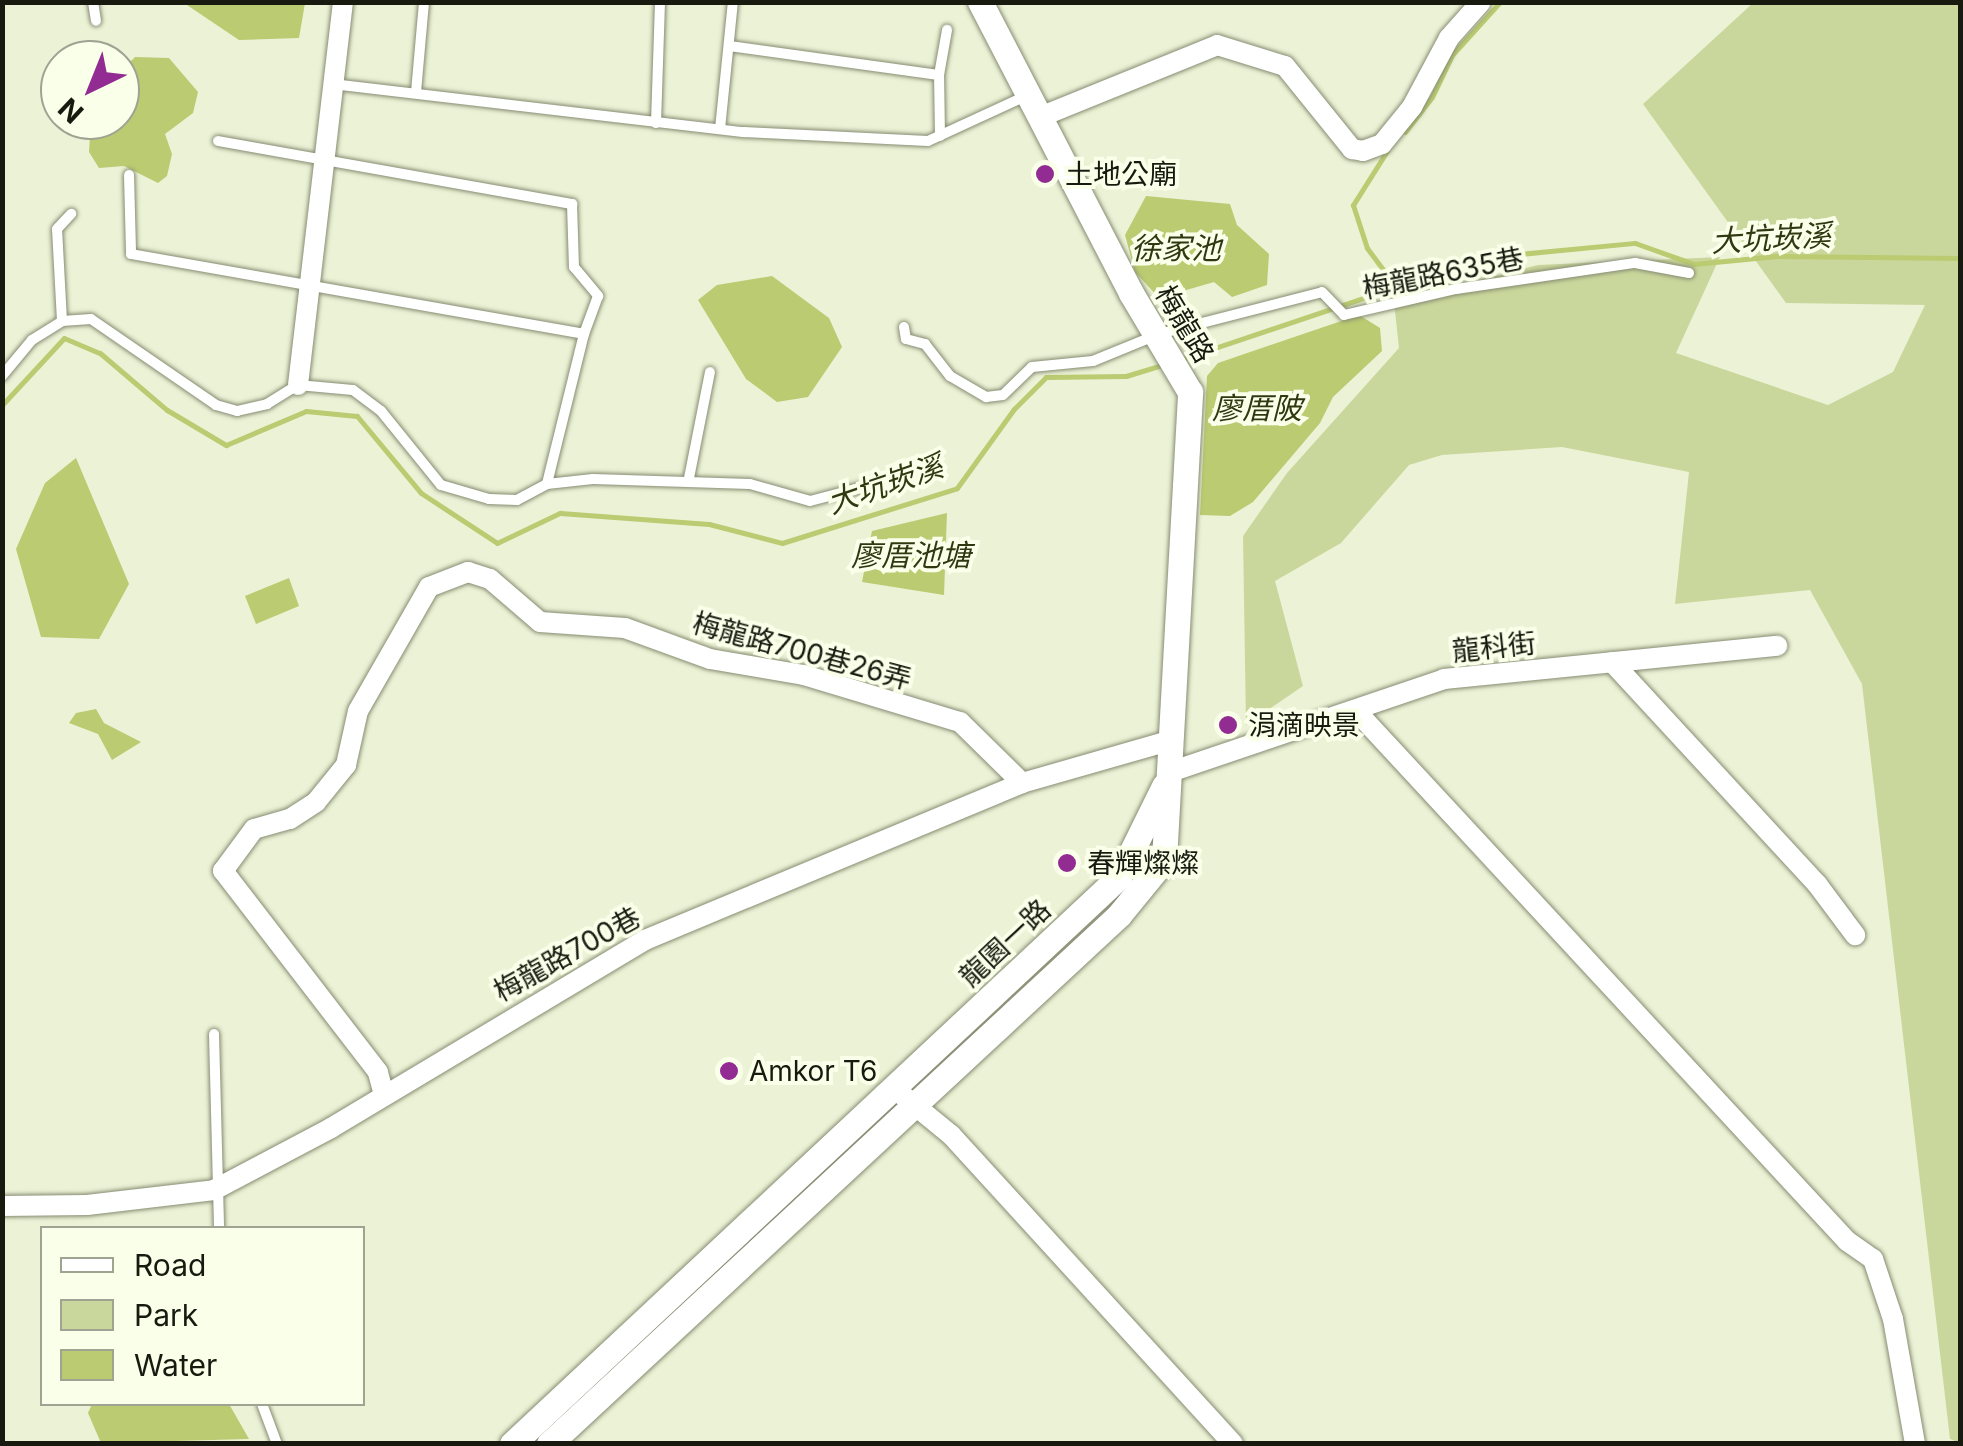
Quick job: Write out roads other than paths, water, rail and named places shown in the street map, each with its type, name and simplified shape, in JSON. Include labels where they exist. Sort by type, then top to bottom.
[{"type":"street","points":[[298,384],[343,2]]},
{"type":"street","name":"梅龍路","points":[[980,2],[1131,293],[1169,350],[1190,392],[1168,742],[1170,772]]},
{"type":"street","points":[[1034,106],[1217,45],[1285,66],[1352,148],[1363,152],[1382,144],[1412,106],[1448,38],[1482,2]]},
{"type":"street","name":"梅龍路700巷26弄","points":[[384,1095],[378,1072],[222,871],[254,829],[290,819],[316,802],[346,765],[358,710],[429,587],[468,572],[490,579],[540,622],[625,628],[710,659],[804,675],[960,722],[1022,783]]},
{"type":"street","name":"龍科街","points":[[1170,772],[1358,713],[1444,679],[1778,646]]},
{"type":"street","points":[[1612,662],[1817,884],[1855,935]]},
{"type":"street","points":[[1358,713],[1848,1241],[1873,1259],[1894,1319],[1915,1444]]},
{"type":"street","name":"梅龍路700巷","points":[[2,1206],[87,1205],[214,1190],[384,1095],[645,940],[1022,783],[1168,742]]},
{"type":"street","name":"龍園一路","points":[[549,1444],[904,1098],[1118,878],[1170,772]]},
{"type":"street","points":[[904,1098],[951,1134],[1233,1444]]},
{"type":"street","name":"龍園一路","points":[[512,1444],[904,1098]]},
{"type":"lane","points":[[93,2],[96,21]]},
{"type":"lane","points":[[416,92],[424,2]]},
{"type":"lane","points":[[656,123],[660,2]]},
{"type":"lane","points":[[720,129],[732,2]]},
{"type":"lane","points":[[940,136],[939,75],[947,30]]},
{"type":"lane","points":[[728,46],[939,75]]},
{"type":"lane","points":[[332,84],[656,123],[928,142],[1034,106]]},
{"type":"lane","points":[[218,141],[572,204],[574,267],[598,296],[584,334],[547,484]]},
{"type":"lane","points":[[129,175],[132,254],[308,282],[584,334]]},
{"type":"lane","points":[[62,321],[57,230],[71,214]]},
{"type":"lane","name":"梅龍路635巷","points":[[904,327],[906,339],[925,344],[950,376],[986,397],[1003,395],[1032,367],[1169,350],[1322,292],[1344,315],[1456,289],[1635,263],[1689,273]]},
{"type":"lane","points":[[2,376],[32,340],[62,321],[90,319],[114,330],[216,405],[237,412],[266,404],[298,384],[367,398],[440,485],[517,500],[547,484],[689,478],[750,484],[810,501],[860,488]]},
{"type":"lane","points":[[689,478],[710,372]]},
{"type":"lane","points":[[214,1034],[214,1190],[218,1226]]},
{"type":"lane","points":[[263,1406],[277,1444]]},
{"type":"water","points":[[184,3],[305,3],[299,38],[239,40]]},
{"type":"water","points":[[140,57],[169,58],[198,92],[193,113],[165,134],[172,154],[167,176],[158,183],[124,166],[99,168],[89,152],[90,140],[140,140]]},
{"type":"water","name":"徐家池","points":[[1146,196],[1230,204],[1237,225],[1269,254],[1267,285],[1232,297],[1214,282],[1159,298],[1135,272],[1125,235]]},
{"type":"water","points":[[772,276],[829,318],[842,347],[808,397],[777,402],[746,379],[698,300],[717,285]]},
{"type":"water","name":"廖厝陂","points":[[1359,315],[1380,328],[1382,351],[1333,397],[1320,423],[1253,502],[1230,516],[1200,515],[1207,376],[1218,363]]},
{"type":"water","points":[[76,458],[129,584],[99,639],[41,637],[16,549],[45,483]]},
{"type":"water","name":"廖厝池塘","points":[[947,513],[944,595],[862,582],[872,531]]},
{"type":"water","points":[[289,578],[299,606],[256,624],[245,596]]},
{"type":"water","points":[[96,709],[104,723],[141,742],[112,760],[98,734],[69,723],[76,713]]},
{"type":"water","points":[[91,1406],[230,1406],[249,1439],[101,1443],[88,1413]]},
{"type":"waterway","points":[[1405,132],[1432,97],[1452,55],[1500,2]]},
{"type":"waterway","points":[[1387,151],[1353,205],[1367,248],[1396,287]]},
{"type":"waterway","name":"大坑崁溪","points":[[1182,359],[1396,287],[1447,261],[1635,243],[1694,264],[1777,256],[1960,258]]},
{"type":"waterway","name":"大坑崁溪","points":[[2,405],[64,338],[100,353],[167,410],[226,445],[306,411],[357,416],[421,493],[497,543],[560,513],[709,524],[782,543],[957,488],[1014,409],[1046,377],[1126,376],[1162,365]]},
{"type":"place","name":"土地公廟","points":[[1045,174]]},
{"type":"place","name":"涓滴映景","points":[[1228,725]]},
{"type":"place","name":"春輝燦燦","points":[[1067,863]]},
{"type":"place","name":"Amkor T6","points":[[729,1071]]}]
